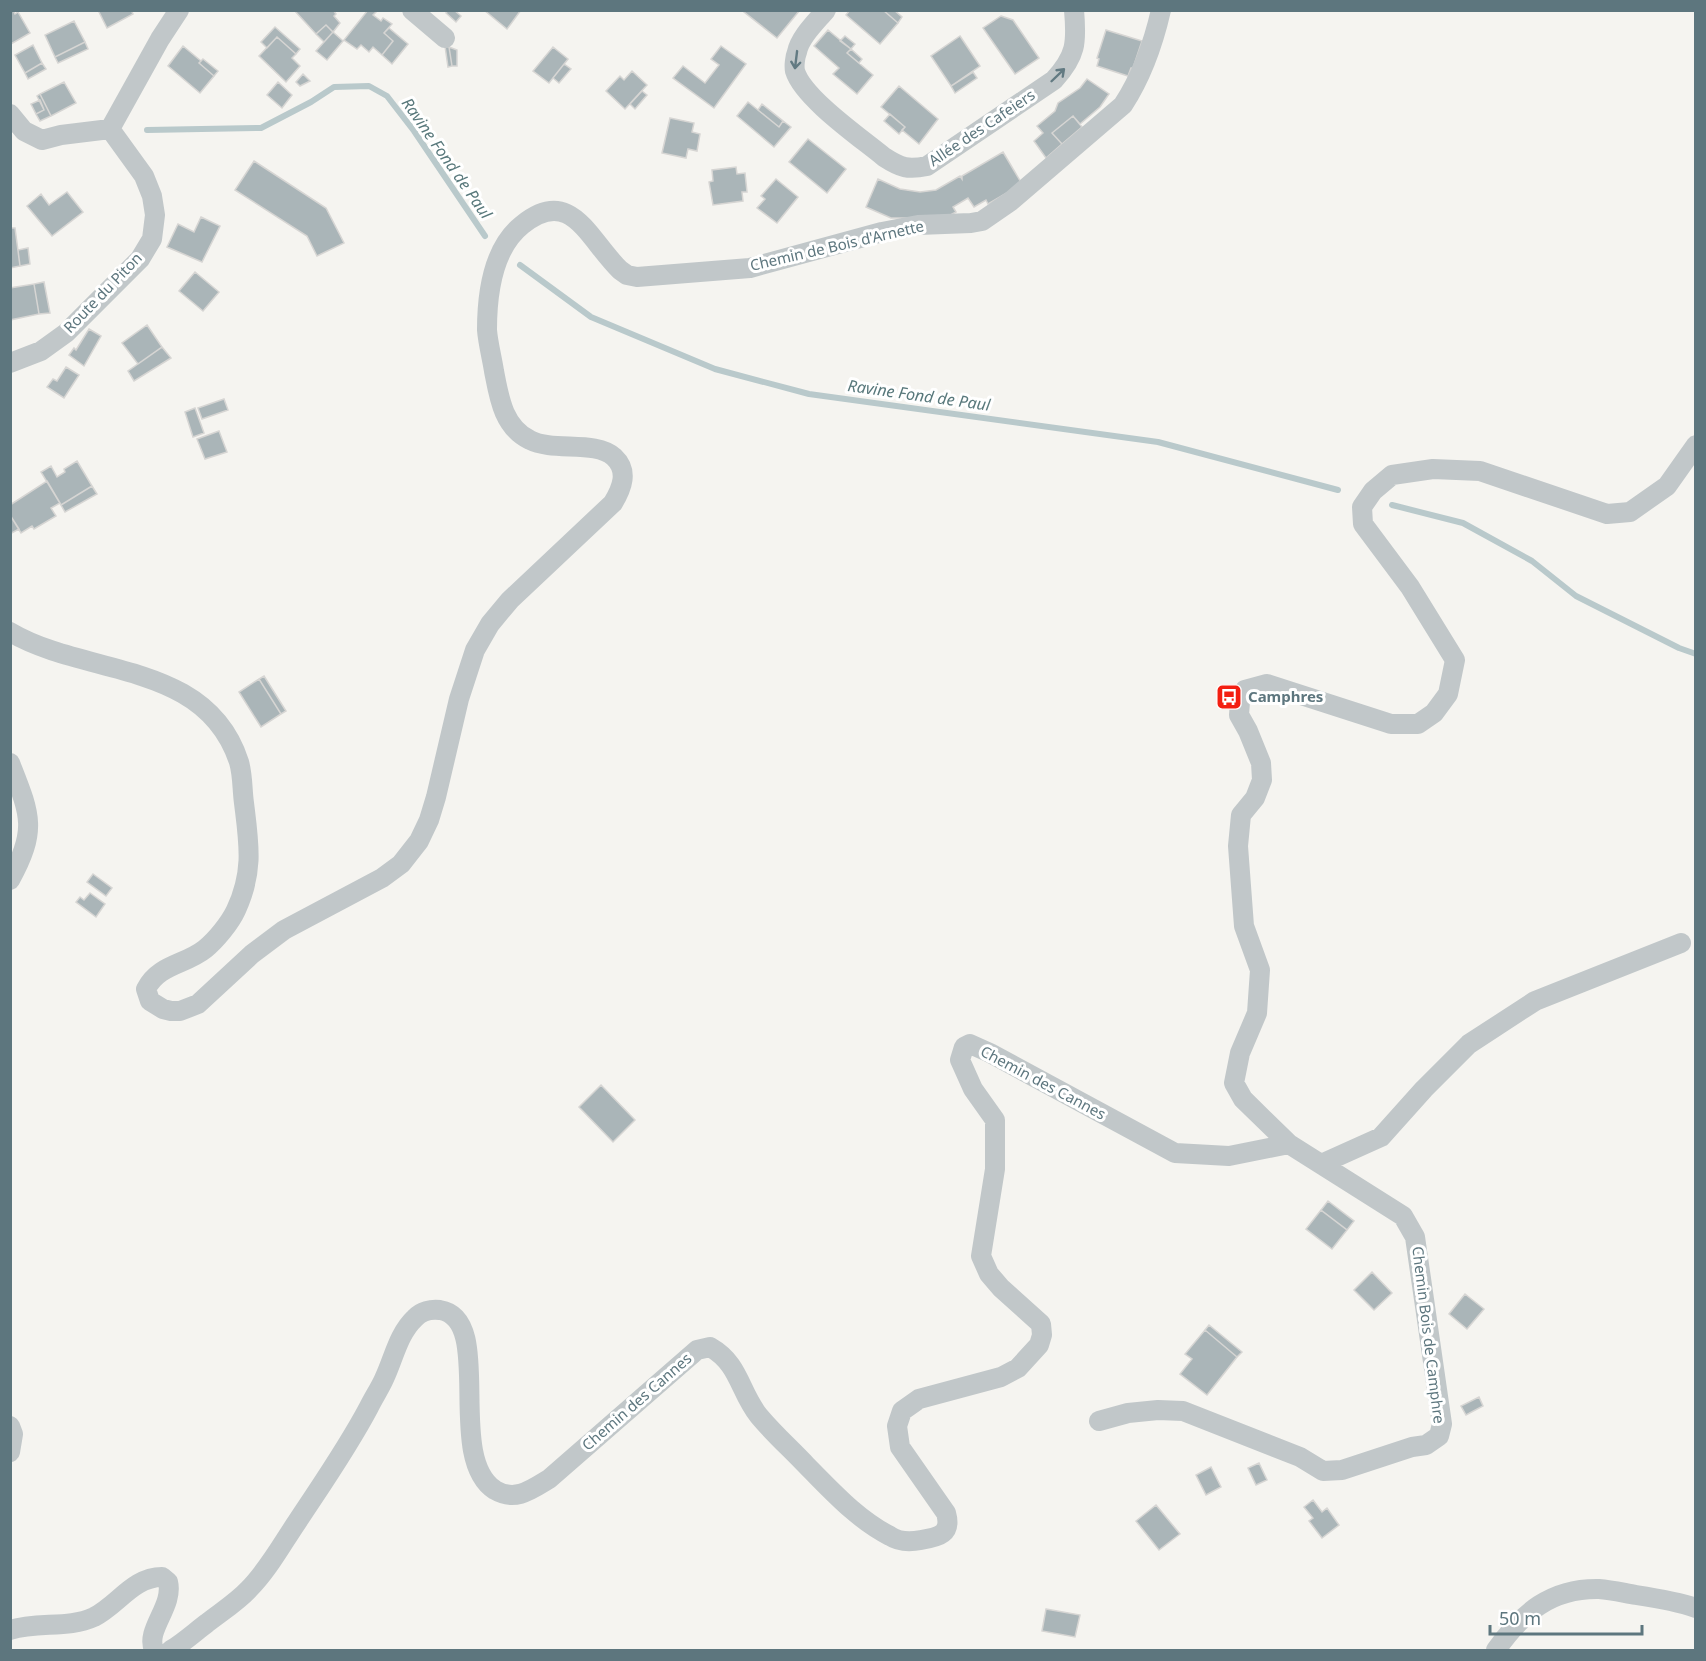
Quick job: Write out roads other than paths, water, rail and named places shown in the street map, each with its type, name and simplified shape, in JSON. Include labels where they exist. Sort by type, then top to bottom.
[{"type":"street","points":[[10,114],[24,131],[42,140],[61,135],[110,129],[160,39],[179,10]]},
{"type":"street","points":[[412,10],[445,38]]},
{"type":"street","name":"Allée des Cafeiers","points":[[826,10],[797,50],[795,69],[803,87],[816,101],[884,158],[911,169],[927,166],[1054,80],[1066,67],[1075,51],[1074,10]]},
{"type":"street","name":"Chemin de Bois d'Arnette","points":[[10,632],[44,647],[160,682],[193,700],[210,713],[231,746],[242,776],[246,826],[250,841],[250,858],[243,894],[235,912],[204,950],[157,974],[146,989],[150,1001],[163,1009],[180,1011],[198,1004],[252,954],[284,930],[382,878],[401,864],[418,841],[429,820],[459,699],[476,650],[490,624],[510,600],[613,503],[622,486],[621,467],[607,452],[590,448],[548,445],[530,440],[512,425],[500,404],[487,332],[490,289],[499,256],[513,232],[533,216],[545,210],[560,210],[574,218],[620,270],[637,277],[750,268],[918,225],[982,221],[1011,201],[1124,105],[1153,45],[1161,10]]},
{"type":"street","name":"Route du Piton","points":[[10,363],[41,351],[66,333],[140,259],[152,239],[155,216],[152,196],[144,176],[110,129]]},
{"type":"street","name":"Chemin Bois de Camphre","points":[[1099,1421],[1128,1413],[1158,1410],[1183,1411],[1300,1457],[1323,1471],[1342,1470],[1426,1444],[1439,1436],[1442,1424],[1415,1237],[1403,1216],[1289,1144],[1243,1099],[1234,1083],[1240,1053],[1257,1013],[1260,970],[1244,926],[1238,846],[1241,816],[1256,798],[1262,780],[1261,763],[1239,715],[1240,702],[1245,690],[1267,684],[1391,724],[1418,724],[1434,713],[1448,694],[1455,660],[1410,587],[1363,524],[1362,507],[1373,491],[1392,475],[1433,469],[1480,471],[1607,514],[1630,512],[1667,486],[1695,445]]},
{"type":"street","points":[[10,762],[26,804],[29,824],[27,843],[10,880]]},
{"type":"street","points":[[1321,1164],[1381,1137],[1469,1044],[1535,1001],[1681,942]]},
{"type":"street","name":"Chemin des Cannes","points":[[171,1650],[238,1599],[259,1578],[354,1435],[408,1327],[420,1314],[433,1310],[450,1315],[465,1334],[468,1353],[471,1449],[478,1472],[488,1485],[500,1492],[513,1496],[527,1493],[549,1479],[697,1350],[710,1347],[723,1354],[758,1414],[850,1510],[892,1538],[916,1541],[938,1537],[949,1523],[946,1513],[900,1447],[897,1426],[902,1411],[919,1399],[1001,1377],[1018,1368],[1040,1346],[1042,1335],[1041,1324],[1001,1288],[989,1274],[981,1256],[995,1169],[995,1120],[973,1089],[960,1060],[964,1047],[970,1044],[1175,1153],[1229,1156],[1289,1144]]},
{"type":"street","points":[[10,1426],[13,1434],[10,1452]]},
{"type":"street","points":[[10,1630],[25,1626],[82,1622],[96,1616],[139,1583],[147,1579],[162,1577],[168,1582],[169,1593],[154,1634],[152,1642],[154,1650]]},
{"type":"street","points":[[1496,1650],[1512,1629],[1531,1611],[1553,1597],[1576,1591],[1600,1589],[1677,1602],[1695,1608]]},
{"type":"waterway","name":"Ravine Fond de Paul","points":[[147,130],[261,128],[311,102],[334,87],[369,86],[387,96],[414,131],[485,236]]},
{"type":"waterway","name":"Ravine Fond de Paul","points":[[520,265],[591,317],[715,369],[809,394],[1158,442],[1338,490]]},
{"type":"waterway","name":"Ravine Fond de Paul","points":[[1392,505],[1463,523],[1532,561],[1576,596],[1679,648],[1696,654]]},
{"type":"place","name":"Camphres","points":[[1229,697]]}]
